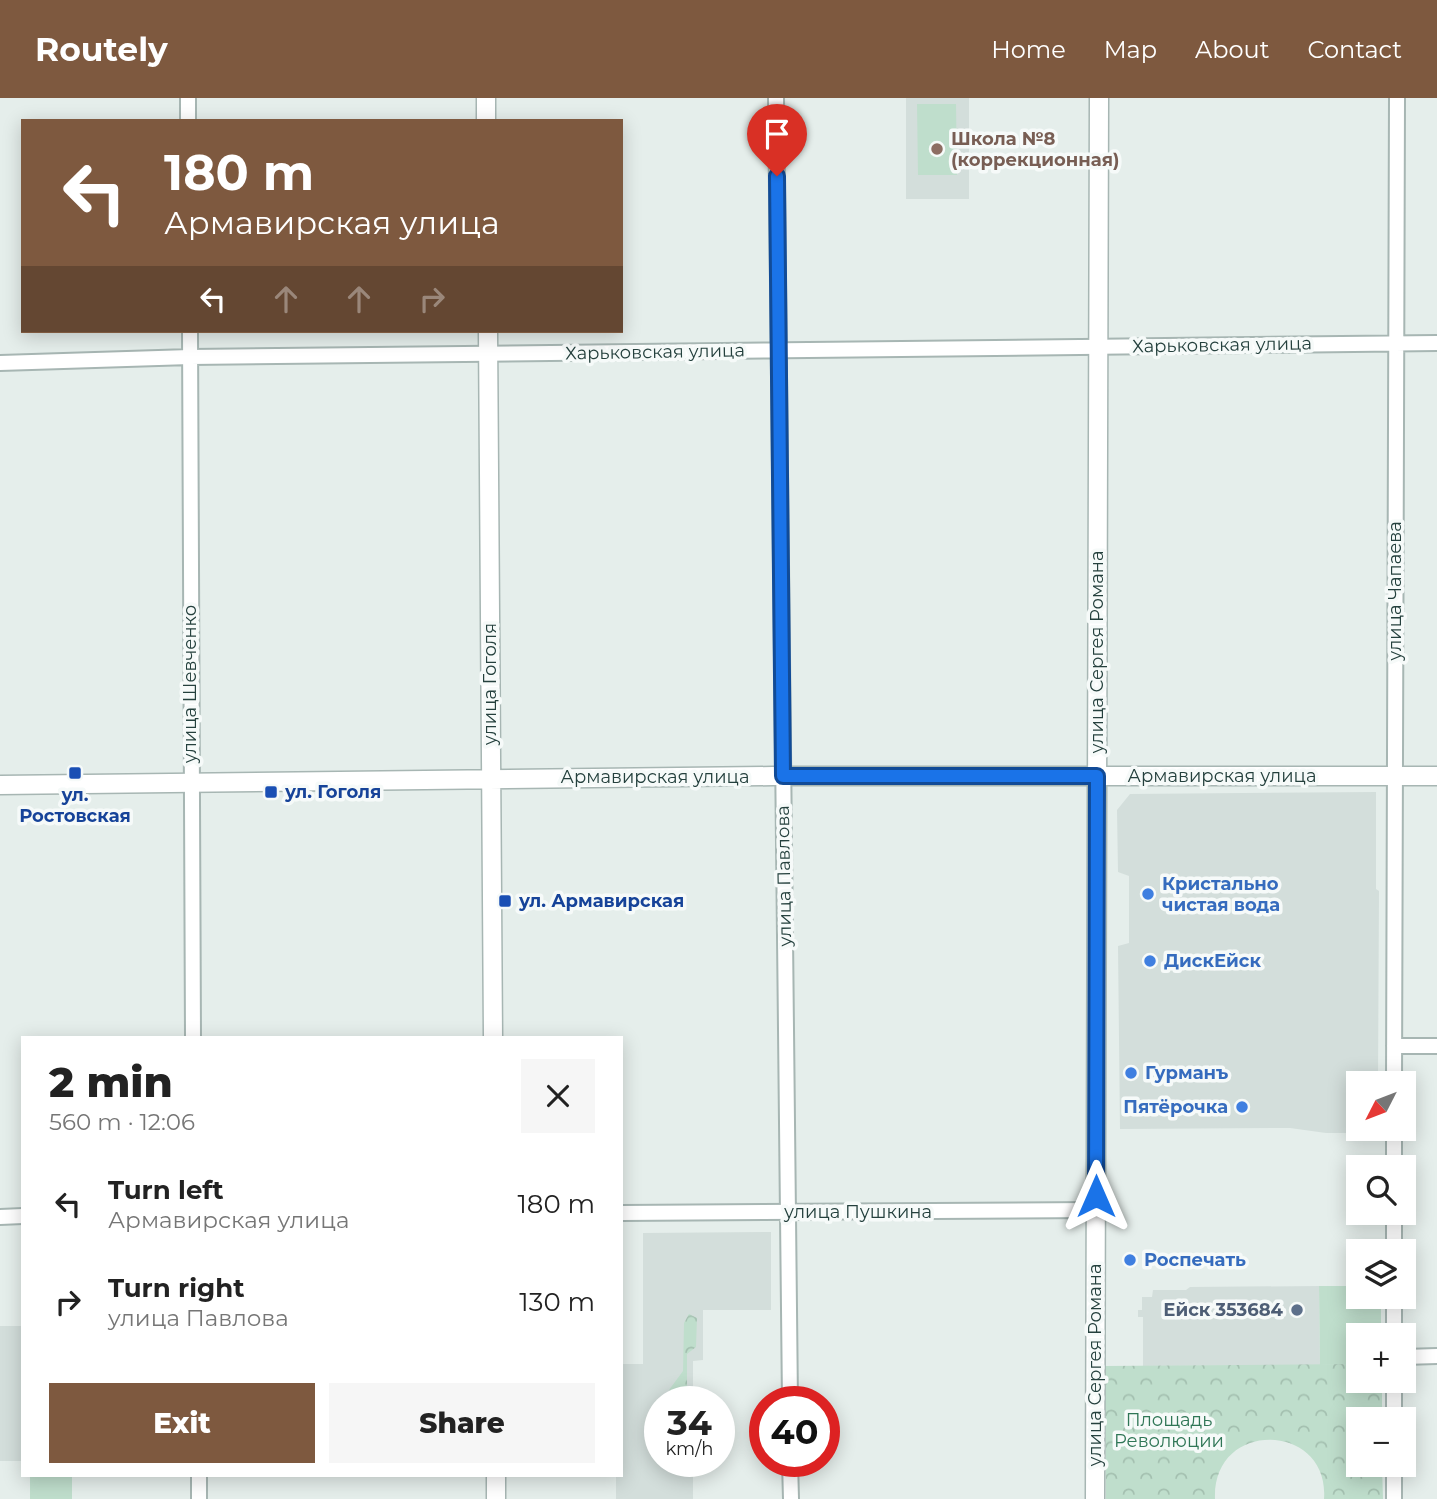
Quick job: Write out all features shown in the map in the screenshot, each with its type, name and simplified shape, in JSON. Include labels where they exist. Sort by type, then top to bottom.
[{"type":"street","points":[[188,98],[188,119]]},
{"type":"street","points":[[486,98],[486,119]]},
{"type":"street","name":"улица Павлова","points":[[776,98],[790,1386]]},
{"type":"street","name":"улица Сергея Романа","points":[[1095,1499],[1099,98]]},
{"type":"street","name":"улица Чапаева","points":[[1394,1071],[1397,98]]},
{"type":"street","name":"улица Шевченко","points":[[190,333],[194,1036]]},
{"type":"street","name":"улица Гоголя","points":[[488,333],[493,1036]]},
{"type":"street","name":"Харьковская улица","points":[[0,363],[190,357],[1437,343]]},
{"type":"street","name":"Армавирская улица","points":[[0,785],[783,776],[1437,776]]},
{"type":"street","points":[[1394,1046],[1437,1046]]},
{"type":"street","name":"улица Пушкина","points":[[623,1213],[1096,1210]]},
{"type":"street","points":[[0,1217],[21,1216]]},
{"type":"street","points":[[1416,1356],[1437,1356]]},
{"type":"street","points":[[199,1477],[199,1499]]},
{"type":"street","points":[[496,1477],[496,1499]]},
{"type":"street","points":[[790,1477],[791,1499]]},
{"type":"street","points":[[1394,1477],[1394,1499]]},
{"type":"shaded area","name":"Школа №8 (коррекционная)","points":[[906,98],[969,98],[969,199],[906,199]]},
{"type":"shaded area","points":[[1376,792],[1376,889],[1379,891],[1378,1071],[1346,1071],[1346,1133],[1290,1128],[1120,1129],[1118,946],[1129,943],[1129,876],[1118,872],[1117,810],[1130,794]]},
{"type":"shaded area","points":[[771,1232],[771,1310],[703,1310],[703,1360],[693,1361],[693,1386],[644,1386],[644,1477],[693,1477],[693,1499],[616,1499],[616,1477],[623,1477],[623,1364],[643,1364],[643,1233]]},
{"type":"shaded area","points":[[1319,1286],[1320,1365],[1143,1366],[1143,1317],[1138,1317],[1138,1310],[1142,1310],[1142,1297],[1152,1297],[1153,1290],[1186,1290],[1190,1287]]},
{"type":"shaded area","points":[[0,1326],[21,1326],[21,1461],[0,1461]]},
{"type":"green space","points":[[917,104],[956,104],[957,175],[918,175]]},
{"type":"green space","points":[[1319,1286],[1346,1286],[1346,1309],[1381,1309],[1381,1323],[1346,1323],[1346,1364],[1320,1365]]},
{"type":"green space","points":[[689,1314],[697,1318],[696,1347],[687,1354],[687,1386],[672,1386],[683,1371],[684,1323]]},
{"type":"green space","name":"Площадь Революции","points":[[1346,1364],[1346,1393],[1382,1393],[1382,1407],[1346,1407],[1346,1477],[1382,1477],[1383,1499],[1324,1499],[1321,1474],[1309,1455],[1291,1444],[1271,1440],[1250,1443],[1232,1454],[1219,1473],[1215,1499],[1106,1499],[1105,1366]]},
{"type":"green space","points":[[30,1477],[72,1477],[72,1499],[30,1499]]},
{"type":"place","name":"Школа №8 (коррекционная)","points":[[937,149]]},
{"type":"place","name":"ул. Ростовская","points":[[75,773]]},
{"type":"place","name":"ул. Гоголя","points":[[271,792]]},
{"type":"place","name":"Кристально чистая вода","points":[[1148,894]]},
{"type":"place","name":"ул. Армавирская","points":[[505,901]]},
{"type":"place","name":"ДискЕйск","points":[[1150,961]]},
{"type":"place","name":"Гурманъ","points":[[1131,1073]]},
{"type":"place","name":"Пятёрочка","points":[[1242,1107]]},
{"type":"place","name":"Роспечать","points":[[1130,1260]]},
{"type":"place","name":"Ейск 353684","points":[[1297,1310]]},
{"type":"route","points":[[777,176],[783,776],[1097,776],[1096,1196]]}]
